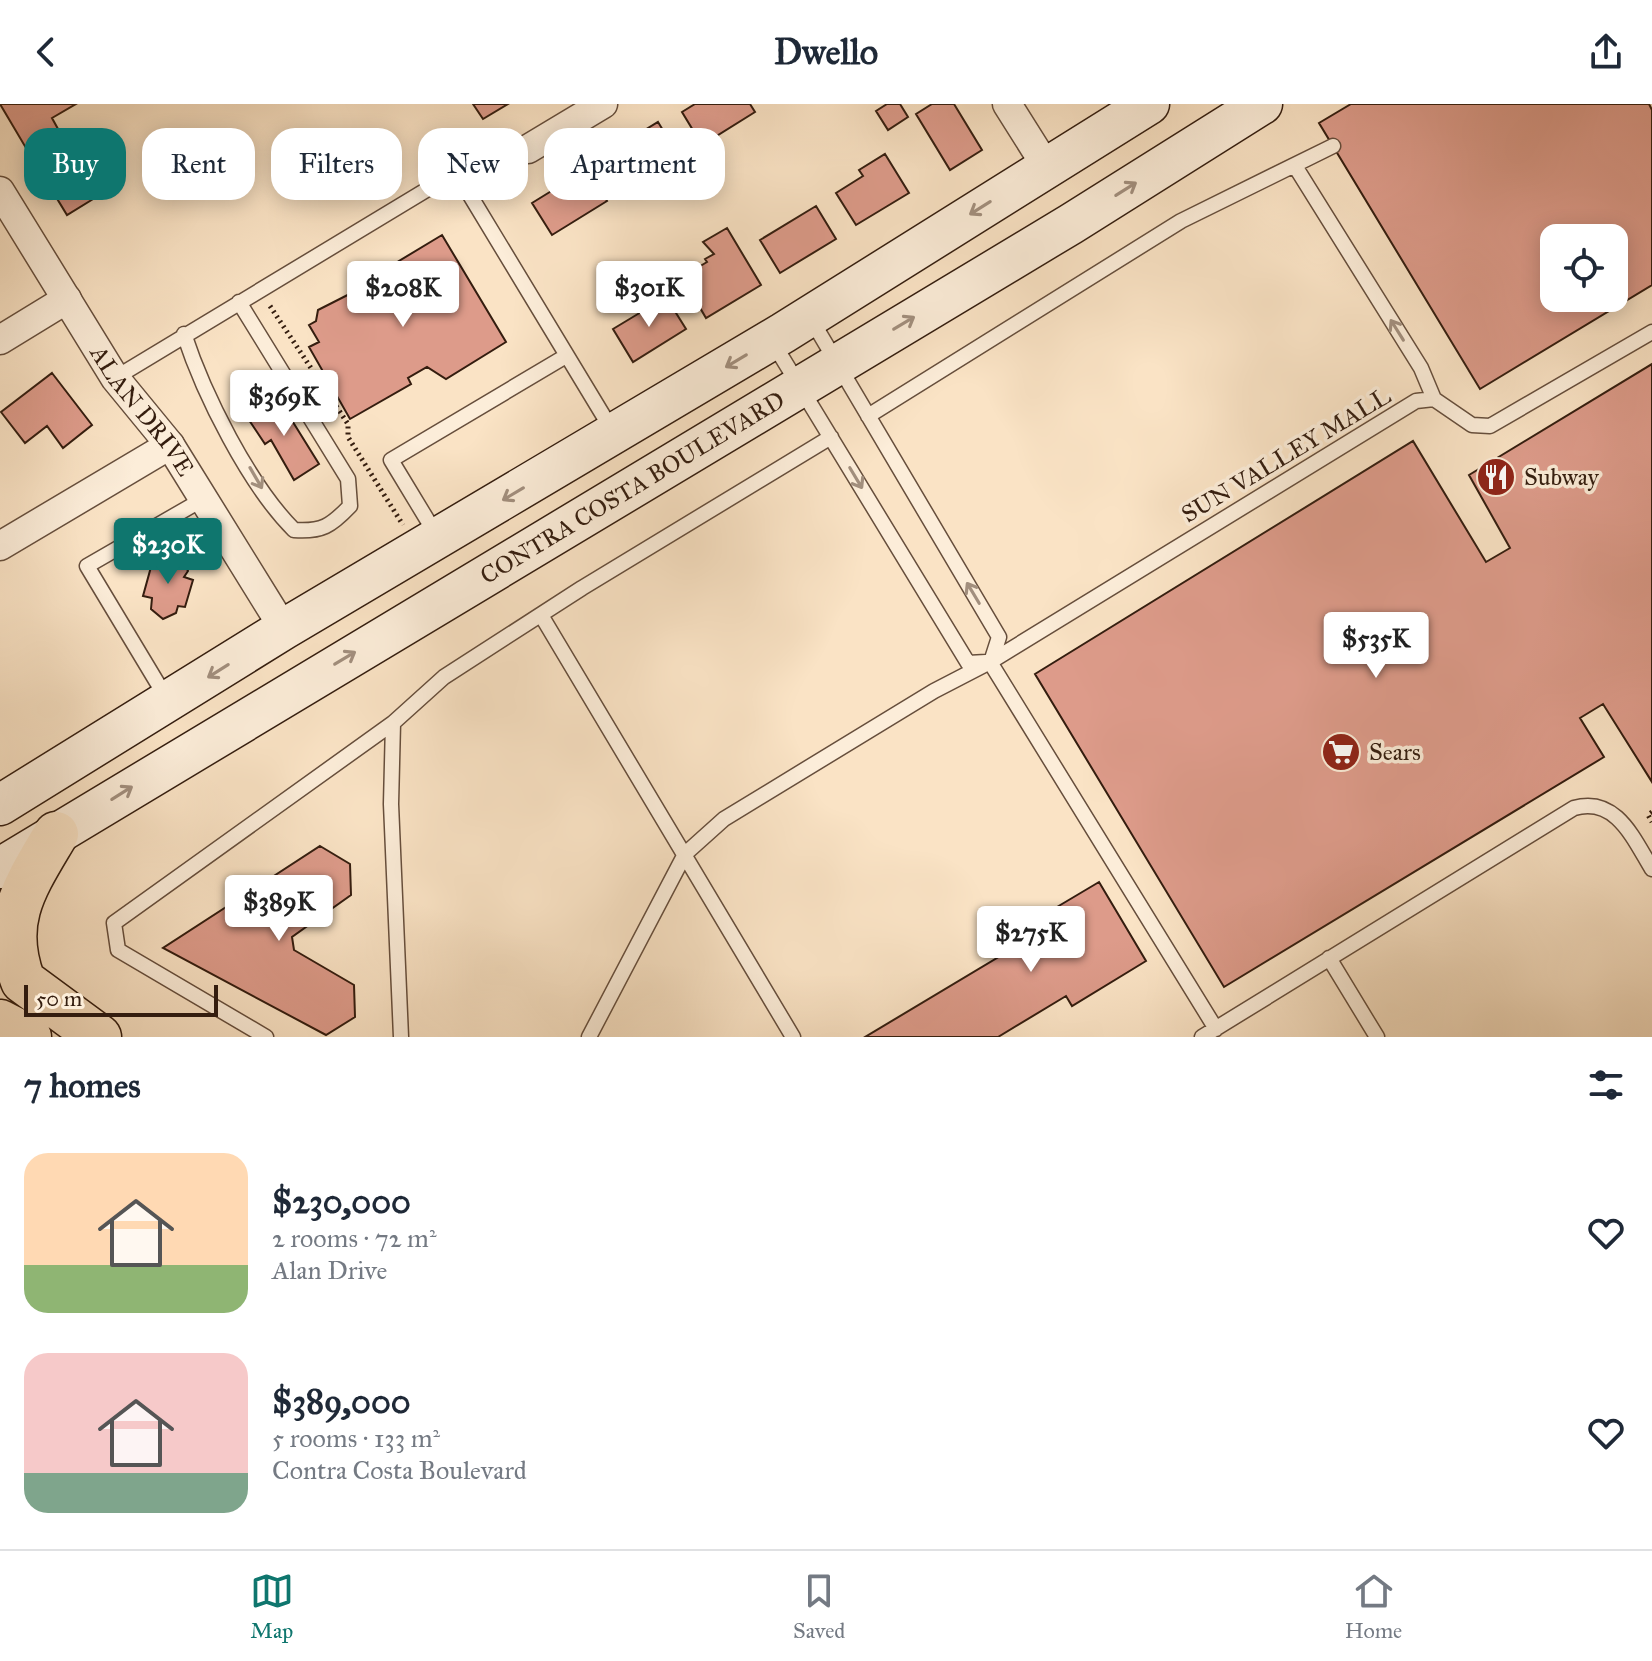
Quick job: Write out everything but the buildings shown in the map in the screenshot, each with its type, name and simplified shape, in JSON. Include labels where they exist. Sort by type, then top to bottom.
[{"type":"main road","points":[[0,805],[284,629],[421,532],[615,433],[771,340],[1149,104]]},
{"type":"main road","name":"CONTRA COSTA BOULEVARD","points":[[0,868],[1262,104]]},
{"type":"main road","points":[[176,759],[193,732],[208,718],[274,675],[287,660],[289,644],[284,629]]},
{"type":"main road","points":[[56,834],[18,901],[12,940],[23,981],[99,1037]]},
{"type":"main road","points":[[0,1022],[29,1037]]},
{"type":"street","points":[[528,149],[603,104]]},
{"type":"street","points":[[1007,104],[1046,166]]},
{"type":"street","name":"ALAN DRIVE","points":[[0,191],[115,378],[170,445],[284,629]]},
{"type":"street","points":[[0,340],[67,299]]},
{"type":"street","points":[[0,546],[170,445]]},
{"type":"lane","points":[[868,416],[1181,221],[1234,192],[1333,146]]},
{"type":"lane","points":[[1295,166],[1421,368],[1434,399],[1472,425],[1490,426],[1652,332]]},
{"type":"lane","points":[[115,378],[456,172],[615,433]]},
{"type":"lane","points":[[184,334],[200,383],[275,511],[294,530],[316,532],[336,521],[350,506],[348,479],[239,302]]},
{"type":"lane","points":[[809,316],[999,637],[990,662]]},
{"type":"lane","points":[[771,340],[968,663],[990,662]]},
{"type":"lane","points":[[421,532],[391,460],[566,356]]},
{"type":"lane","name":"SUN VALLEY MALL","points":[[685,854],[724,819],[934,691],[990,662],[1416,401],[1434,399]]},
{"type":"lane","points":[[266,1037],[118,950],[114,923],[393,723],[444,677],[831,437]]},
{"type":"lane","points":[[169,701],[87,566],[205,498]]},
{"type":"lane","points":[[541,615],[793,1037]]},
{"type":"lane","points":[[990,662],[1216,1029]]},
{"type":"lane","points":[[393,723],[391,804],[401,1037]]},
{"type":"lane","points":[[1202,1037],[1590,803],[1607,808],[1625,825],[1652,869]]},
{"type":"lane","points":[[589,1037],[685,854]]},
{"type":"lane","points":[[1329,958],[1377,1037]]},
{"type":"path","points":[[259,290],[302,350],[348,424],[348,437],[421,532]]},
{"type":"path","points":[[1652,812],[1648,815],[1652,822]]},
{"type":"place","name":"Subway","points":[[1496,477]]},
{"type":"place","name":"Sears","points":[[1341,752]]}]
